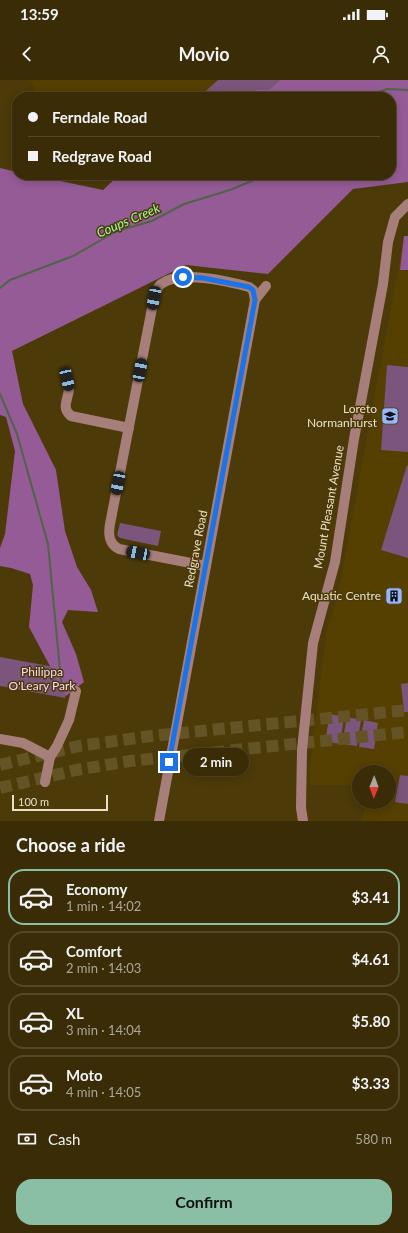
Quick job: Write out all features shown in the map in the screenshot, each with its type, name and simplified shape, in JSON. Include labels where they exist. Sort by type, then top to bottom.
[{"type":"street","name":"Mount Pleasant Avenue","points":[[303,821],[301,808],[302,750],[314,643],[334,562],[354,439],[383,284],[388,242],[395,217],[408,204]]},
{"type":"street","points":[[206,566],[118,549],[110,542],[108,531],[154,298],[158,288],[161,284],[183,277],[203,278],[249,287],[253,290],[255,300]]},
{"type":"street","name":"Redgrave Road","points":[[158,821],[255,300],[266,286]]},
{"type":"street","points":[[67,379],[69,387],[65,409],[71,416],[129,428]]},
{"type":"street","points":[[45,782],[50,757],[67,724],[76,691]]},
{"type":"street","points":[[0,739],[23,743],[50,757]]},
{"type":"shaded area","points":[[30,80],[287,80],[269,92],[36,92]]},
{"type":"shaded area","points":[[280,80],[408,80],[408,182],[353,189],[268,274],[186,265],[12,351],[23,404],[56,470],[65,531],[77,567],[91,590],[98,612],[68,610],[62,622],[76,654],[84,682],[66,696],[29,627],[33,585],[30,574],[0,566],[0,548],[5,534],[15,451],[6,417],[0,415],[0,168],[12,171],[12,180],[56,180],[103,190],[114,180],[396,180],[396,92],[251,92],[257,90],[268,90]]},
{"type":"shaded area","name":"Loreto Normanhurst","points":[[404,236],[408,236],[408,821],[362,821],[364,809],[396,809],[396,765],[352,765],[352,785],[310,785],[310,767],[326,634],[338,595]]},
{"type":"shaded area","points":[[404,236],[408,236],[408,270],[400,270]]},
{"type":"green space","points":[[218,80],[280,80],[268,90],[250,92],[205,92]]},
{"type":"green space","points":[[387,365],[408,367],[408,452],[381,450]]},
{"type":"green space","points":[[407,465],[408,466],[408,558],[381,550]]},
{"type":"green space","points":[[120,523],[161,531],[158,546],[120,538],[117,535]]},
{"type":"green space","name":"Philippa O'Leary Park","points":[[0,657],[71,670],[65,698],[0,686]]},
{"type":"green space","points":[[408,683],[408,712],[404,712],[401,684]]},
{"type":"green space","points":[[330,714],[344,717],[340,744],[325,741]]},
{"type":"green space","points":[[347,717],[361,720],[357,746],[342,744]]},
{"type":"green space","points":[[364,720],[378,723],[374,749],[359,747]]},
{"type":"green space","points":[[400,775],[408,776],[408,804],[396,802]]},
{"type":"waterway","name":"Coups Creek","points":[[380,92],[387,89],[408,90]]},
{"type":"waterway","name":"Coups Creek","points":[[0,288],[10,280],[73,256],[117,231],[152,221],[184,204],[230,190],[254,180]]},
{"type":"waterway","points":[[0,394],[17,434],[48,544],[62,691]]},
{"type":"tunnel","points":[[0,765],[79,746],[151,736],[408,710]]},
{"type":"tunnel","points":[[0,788],[76,770],[130,761],[408,732]]},
{"type":"place","name":"Loreto Normanhurst","points":[[390,416]]},
{"type":"place","name":"Aquatic Centre","points":[[394,596]]},
{"type":"route","points":[[169,762],[255,306],[255,294],[249,287],[203,278],[183,277]]}]
